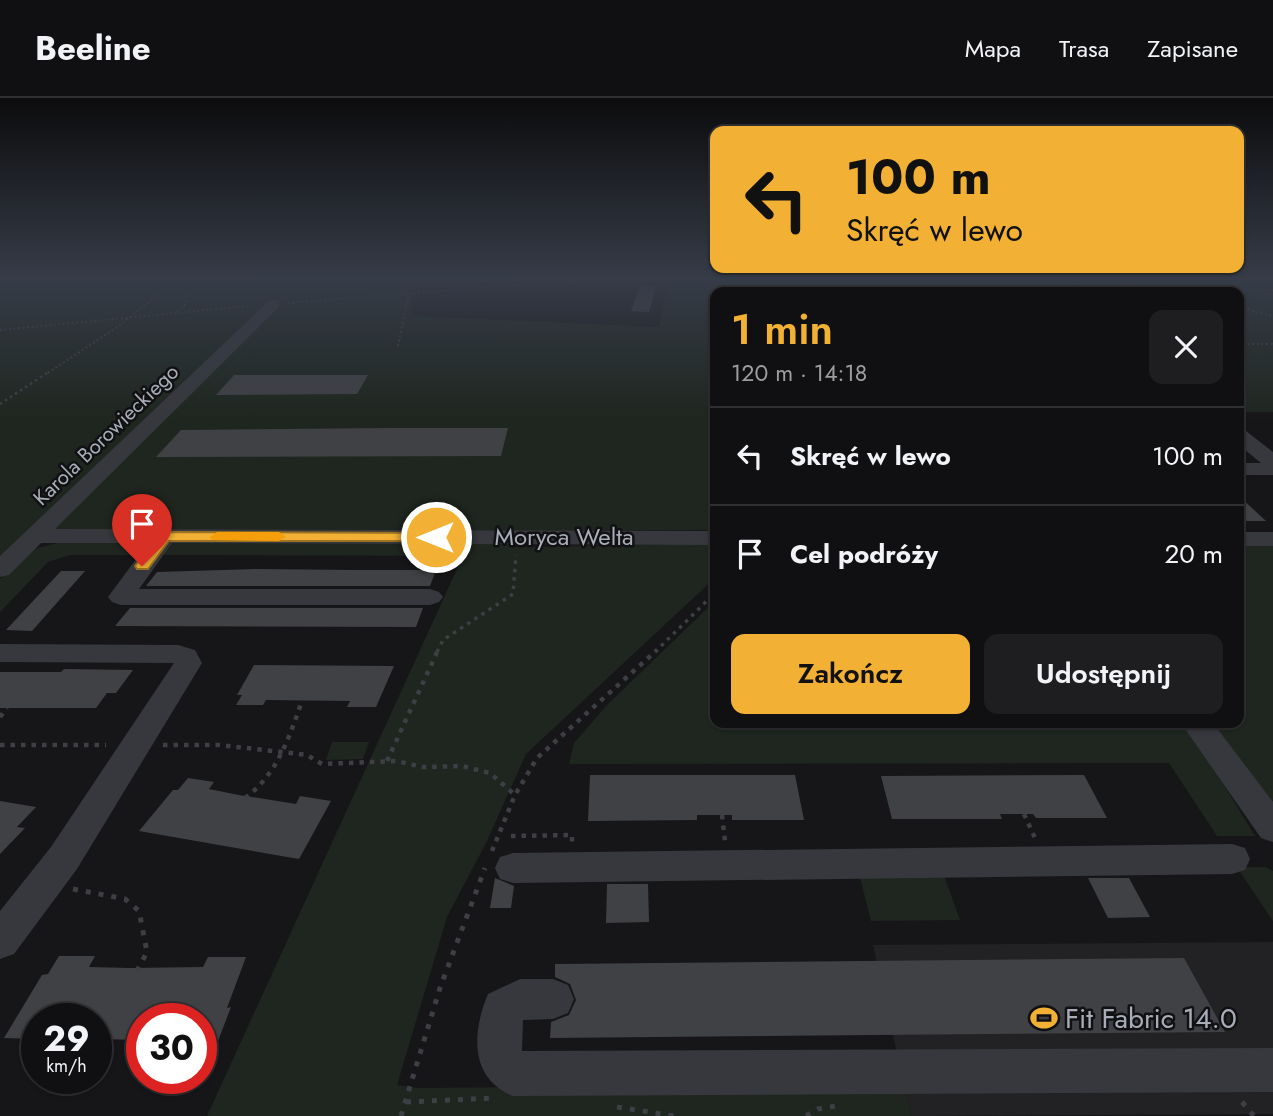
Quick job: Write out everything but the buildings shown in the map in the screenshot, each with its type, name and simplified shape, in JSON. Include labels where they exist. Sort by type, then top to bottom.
[{"type":"street","name":"Karola Borowieckiego","points":[[0,570],[253,325]]},
{"type":"street","points":[[1244,439],[1273,462]]},
{"type":"street","points":[[1244,469],[1273,469]]},
{"type":"street","name":"Moryca Welta","points":[[34,536],[710,538]]},
{"type":"street","points":[[165,536],[121,597],[430,597]]},
{"type":"street","points":[[1244,539],[1273,539]]},
{"type":"street","points":[[0,653],[168,653],[185,656],[188,663],[64,858],[0,941]]},
{"type":"street","points":[[1200,728],[1273,828]]},
{"type":"street","points":[[497,861],[1232,859]]},
{"type":"street","points":[[553,999],[520,999],[503,1008],[498,1057],[503,1068],[513,1074],[1273,1070]]},
{"type":"path","points":[[0,330],[55,325]]},
{"type":"path","points":[[0,404],[118,325]]},
{"type":"path","points":[[398,346],[402,325]]},
{"type":"path","points":[[1244,344],[1273,344]]},
{"type":"path","points":[[387,761],[443,640],[513,594],[517,537]]},
{"type":"path","points":[[401,1116],[440,988],[473,899],[497,861],[515,795],[537,758],[651,656],[710,598]]},
{"type":"path","points":[[245,798],[254,793],[282,752],[303,698]]},
{"type":"path","points":[[0,717],[7,708]]},
{"type":"path","points":[[0,745],[219,745],[307,755],[322,764],[387,761],[423,767],[474,768],[490,773],[515,795]]},
{"type":"path","points":[[0,751],[7,745]]},
{"type":"path","points":[[1024,814],[1039,847]]},
{"type":"path","points":[[722,815],[726,850]]},
{"type":"path","points":[[45,883],[125,899],[133,904],[139,911],[147,952],[137,971]]},
{"type":"shaded area","points":[[0,325],[603,325],[659,327],[659,325],[710,325],[710,530],[37,532],[0,560]]},
{"type":"shaded area","points":[[1244,325],[1273,325],[1273,412],[1244,412]]},
{"type":"shaded area","points":[[65,541],[146,542],[150,545],[140,555],[70,555],[48,562],[0,612],[0,579],[34,549]]},
{"type":"shaded area","points":[[174,542],[512,542],[514,547],[710,544],[710,583],[526,754],[486,843],[447,917],[397,1085],[418,1088],[904,1084],[911,1116],[207,1116],[463,556],[160,555],[167,545]]},
{"type":"shaded area","points":[[1244,544],[1273,544],[1273,804],[1213,728],[1244,728]]},
{"type":"shaded area","points":[[710,606],[710,728],[1186,728],[1211,763],[1255,836],[1217,836],[1169,763],[569,764],[574,743],[608,704]]},
{"type":"shaded area","points":[[332,742],[369,742],[363,759],[326,760]]},
{"type":"shaded area","points":[[1237,867],[1266,867],[1273,871],[1273,921]]},
{"type":"shaded area","points":[[943,873],[960,920],[871,921],[859,874]]},
{"type":"shaded area","points":[[1273,942],[1273,1114],[911,1116],[873,945]]},
{"type":"slow traffic","points":[[217,537],[279,537]]},
{"type":"place","name":"Fit Fabric 14.0","points":[[1044,1018]]},
{"type":"route","points":[[142,566],[165,536],[436,537]]}]
